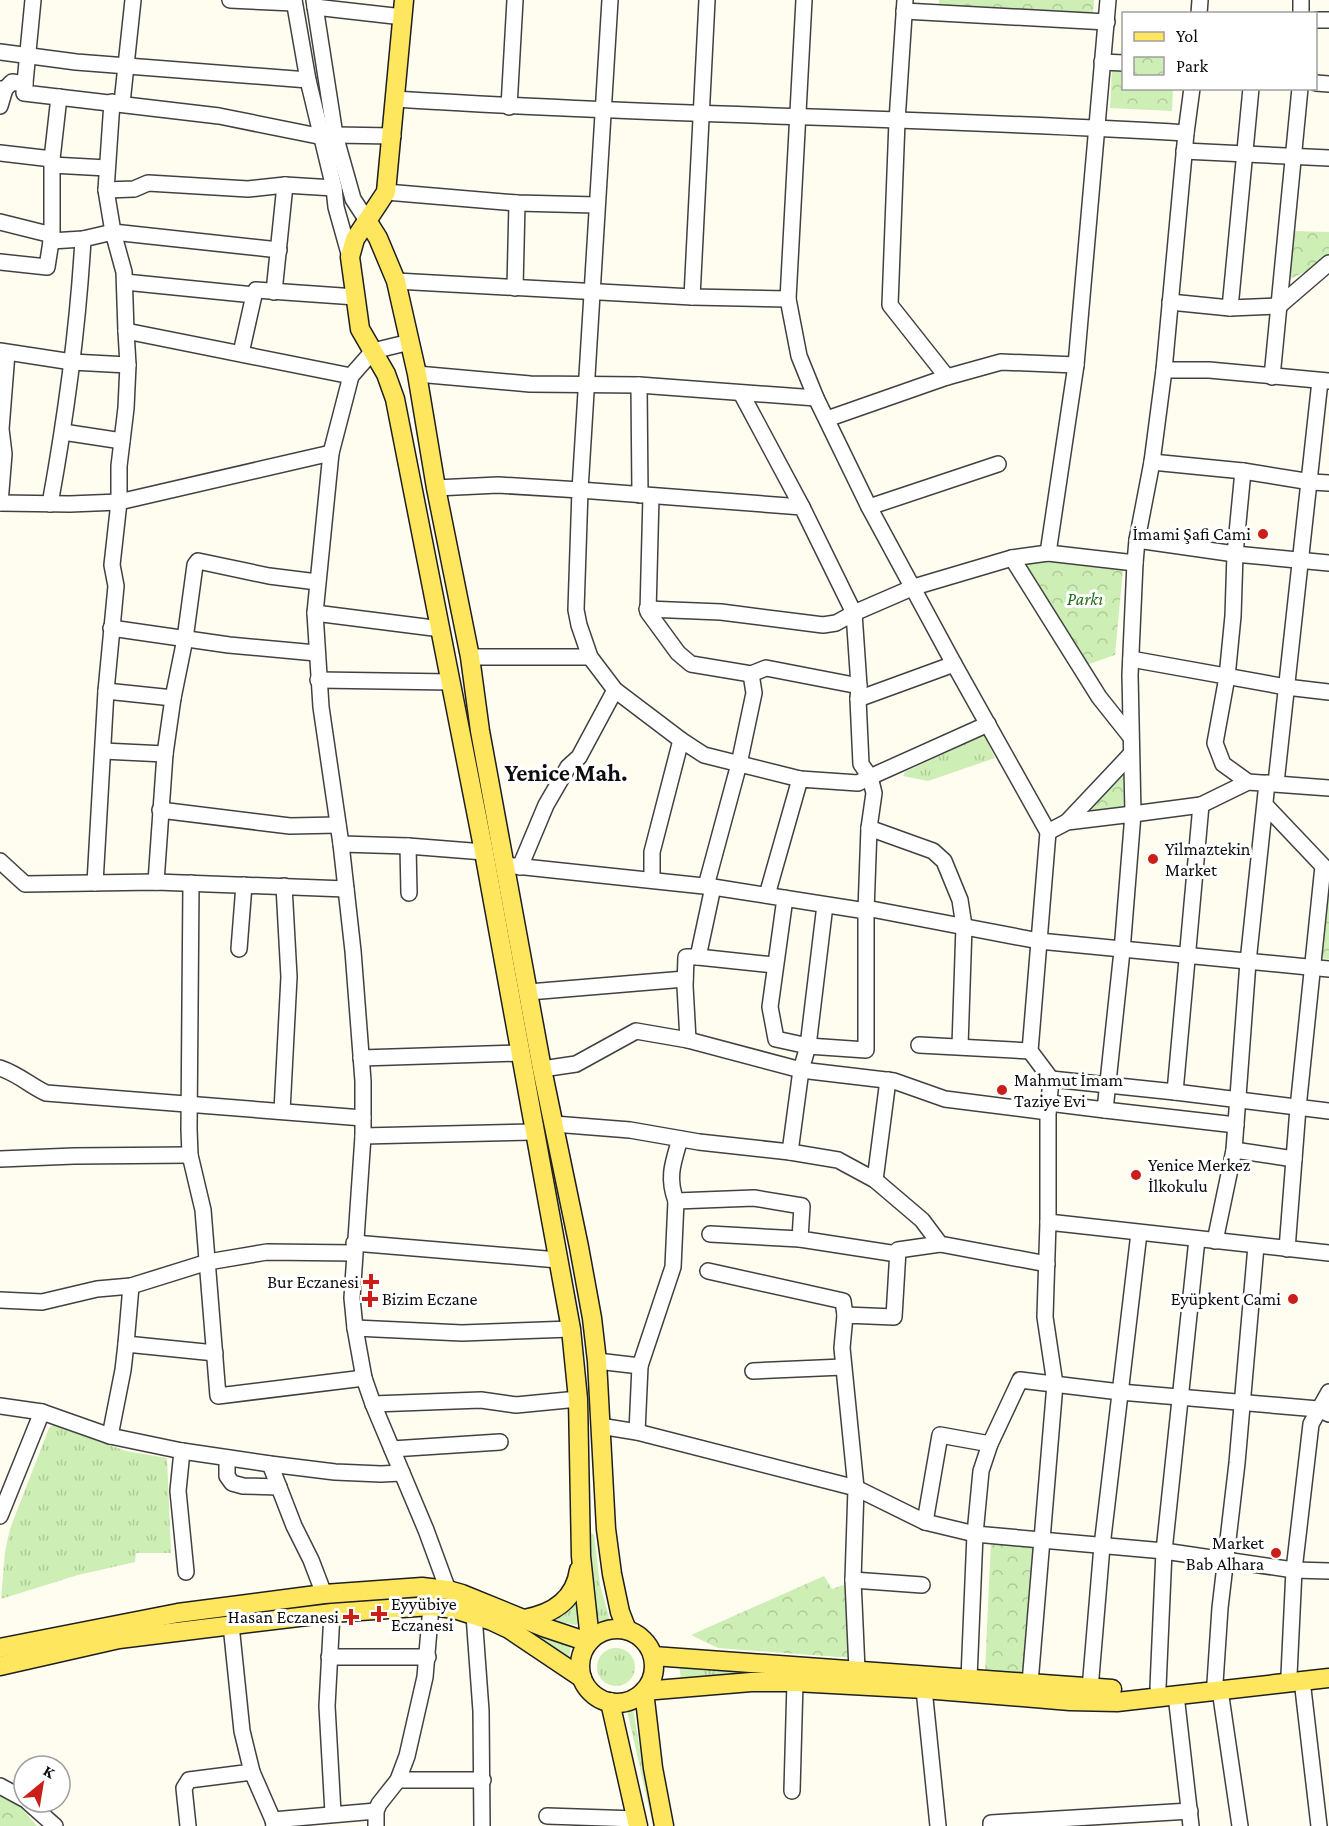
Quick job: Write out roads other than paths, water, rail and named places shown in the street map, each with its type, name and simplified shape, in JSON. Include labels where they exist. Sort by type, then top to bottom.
[{"type":"main road","points":[[404,8],[386,192],[355,239],[350,257],[360,328],[386,374],[395,399],[484,852],[571,1329],[578,1399],[580,1556],[589,1641]]},
{"type":"main road","points":[[368,222],[378,237],[396,281],[410,342],[470,657],[480,731],[512,866],[542,1069],[592,1318],[597,1361],[609,1552],[620,1612],[627,1630]]},
{"type":"main road","points":[[524,1619],[541,1616],[567,1600],[578,1578],[580,1556]]},
{"type":"main road","points":[[0,1648],[178,1613],[324,1594],[422,1587],[448,1590],[486,1602],[524,1619],[589,1641]]},
{"type":"main road","points":[[0,1666],[119,1639],[332,1613],[431,1606],[454,1609],[509,1629],[582,1678],[590,1691],[610,1702],[625,1702],[644,1691],[653,1675],[653,1656],[640,1637],[627,1630],[607,1630],[589,1641],[580,1659],[582,1678]]},
{"type":"main road","points":[[653,1656],[969,1678],[1090,1689],[1218,1686],[1295,1678],[1329,1678]]},
{"type":"main road","points":[[1295,1678],[1329,1670]]},
{"type":"main road","points":[[644,1691],[751,1682],[795,1682],[924,1689],[1070,1701],[1117,1701],[1176,1695],[1218,1686]]},
{"type":"main road","points":[[644,1691],[653,1768],[664,1826]]},
{"type":"main road","points":[[610,1702],[637,1823]]},
{"type":"street","points":[[33,0],[24,93],[219,116],[329,136],[393,136]]},
{"type":"street","points":[[95,883],[106,691],[116,586],[112,565],[119,502],[119,466],[128,365],[124,272],[113,232],[106,190],[117,103],[126,67],[133,0]]},
{"type":"street","points":[[230,0],[294,1],[308,80],[354,199],[368,222]]},
{"type":"street","points":[[509,107],[514,0]]},
{"type":"street","points":[[610,0],[580,490],[576,609],[590,657],[615,690],[704,755],[800,779],[858,783],[988,724]]},
{"type":"street","points":[[692,297],[707,0]]},
{"type":"street","points":[[804,0],[788,299],[799,356],[816,398],[869,507],[1048,832],[1030,1051],[1051,1079],[1048,1107],[1045,1317],[1055,1384],[1030,1683]]},
{"type":"street","points":[[1048,553],[1076,365],[1108,0]]},
{"type":"street","points":[[350,257],[336,207],[315,3],[404,8]]},
{"type":"street","points":[[947,377],[890,305],[904,6],[1107,22]]},
{"type":"street","points":[[0,52],[126,67],[308,80]]},
{"type":"street","points":[[1102,62],[1122,63]]},
{"type":"street","points":[[0,106],[2,89],[12,82],[25,84]]},
{"type":"street","points":[[1105,1110],[1122,951],[1133,814],[1130,736],[1135,563],[1137,540],[1152,462],[1164,370],[1192,90]]},
{"type":"street","points":[[1230,308],[1251,90]]},
{"type":"street","points":[[1272,377],[1300,90]]},
{"type":"street","points":[[0,262],[47,267],[51,238],[52,162],[59,97]]},
{"type":"street","points":[[395,99],[509,107],[977,122],[1186,134]]},
{"type":"street","points":[[1184,151],[1329,158]]},
{"type":"street","points":[[0,153],[107,168]]},
{"type":"street","points":[[106,190],[134,189],[148,183],[248,189],[285,185],[334,188]]},
{"type":"street","points":[[274,292],[285,185]]},
{"type":"street","points":[[386,192],[517,203],[596,205]]},
{"type":"street","points":[[515,288],[517,203]]},
{"type":"street","points":[[0,222],[51,238],[83,239],[113,232],[279,250]]},
{"type":"street","points":[[50,504],[63,432],[79,308],[83,239]]},
{"type":"street","points":[[1170,302],[1230,308],[1279,306],[1329,262]]},
{"type":"street","points":[[396,281],[692,297],[788,299]]},
{"type":"street","points":[[125,282],[254,295]]},
{"type":"street","points":[[241,353],[256,290],[356,297]]},
{"type":"street","points":[[126,331],[351,376]]},
{"type":"street","points":[[410,342],[373,351],[351,376],[331,453],[317,582],[316,653],[353,951],[361,1058],[363,1136],[354,1248],[352,1304],[355,1328],[364,1378],[373,1404],[426,1530],[448,1590]]},
{"type":"street","points":[[128,365],[72,362],[4,352],[1,418],[4,454],[0,503],[119,502],[331,453]]},
{"type":"street","points":[[827,419],[947,377],[1001,362],[1076,365]]},
{"type":"street","points":[[1164,370],[1209,370],[1325,381],[1286,687],[1272,783],[1266,806],[1248,962],[1234,1150],[1215,1241]]},
{"type":"street","points":[[417,374],[530,384],[639,385],[816,398]]},
{"type":"street","points":[[639,385],[645,495],[647,609],[671,645],[691,664],[752,674],[766,668],[859,693],[954,664]]},
{"type":"street","points":[[741,393],[855,613],[861,764],[870,777],[874,793],[868,828],[866,1050],[808,1046],[776,1039],[770,1007],[784,898]]},
{"type":"street","points":[[63,432],[122,441]]},
{"type":"street","points":[[1152,462],[1329,483]]},
{"type":"street","points":[[869,507],[998,464]]},
{"type":"street","points":[[1243,471],[1227,677],[1215,743],[1223,764],[1248,782]]},
{"type":"street","points":[[436,488],[498,485],[802,507]]},
{"type":"street","points":[[1137,540],[1235,554],[1329,563]]},
{"type":"street","points":[[647,609],[721,612],[823,625],[836,623],[914,587],[1012,558],[1048,553],[1135,563]]},
{"type":"street","points":[[1012,558],[1099,697],[1130,736]]},
{"type":"street","points":[[156,882],[165,754],[185,639],[195,564],[198,561],[269,576],[317,582]]},
{"type":"street","points":[[315,613],[441,629]]},
{"type":"street","points":[[111,628],[185,639],[316,653]]},
{"type":"street","points":[[470,657],[590,657]]},
{"type":"street","points":[[1131,659],[1286,687],[1329,692]]},
{"type":"street","points":[[698,957],[710,886],[754,693],[752,674]]},
{"type":"street","points":[[318,680],[450,682]]},
{"type":"street","points":[[615,690],[579,758],[568,766],[512,866],[710,886],[964,926],[1039,941],[1122,951],[1329,969]]},
{"type":"street","points":[[106,691],[173,698]]},
{"type":"street","points":[[652,880],[652,852],[681,740]]},
{"type":"street","points":[[103,751],[165,754]]},
{"type":"street","points":[[1048,832],[1067,822],[1131,754]]},
{"type":"street","points":[[767,895],[800,779]]},
{"type":"street","points":[[1067,822],[1201,805],[1248,782],[1329,788]]},
{"type":"street","points":[[1175,1092],[1201,805]]},
{"type":"street","points":[[1266,806],[1323,866],[1298,1108],[1287,1249]]},
{"type":"street","points":[[160,810],[290,826],[338,825]]},
{"type":"street","points":[[868,828],[921,845],[939,855],[944,861],[960,900],[964,926],[960,1046]]},
{"type":"street","points":[[341,844],[484,852]]},
{"type":"street","points":[[408,846],[410,893]]},
{"type":"street","points":[[0,861],[25,884],[156,882],[346,889]]},
{"type":"street","points":[[191,883],[190,1155],[203,1209],[218,1396],[364,1378]]},
{"type":"street","points":[[239,949],[244,885]]},
{"type":"street","points":[[282,1111],[289,977],[284,886]]},
{"type":"street","points":[[790,1152],[801,1070],[808,1046],[825,905]]},
{"type":"street","points":[[688,1040],[686,957],[774,965]]},
{"type":"street","points":[[529,992],[685,979]]},
{"type":"street","points":[[542,1069],[576,1064],[636,1031],[688,1040],[801,1070],[888,1080],[945,1099],[1105,1110],[1236,1125]]},
{"type":"street","points":[[919,1045],[1030,1051]]},
{"type":"street","points":[[361,1058],[520,1053]]},
{"type":"street","points":[[0,1068],[22,1077],[46,1093],[363,1118]]},
{"type":"street","points":[[1051,1079],[1329,1111]]},
{"type":"street","points":[[875,1180],[888,1080]]},
{"type":"street","points":[[554,1124],[630,1130],[838,1160],[875,1180],[922,1220],[940,1244]]},
{"type":"street","points":[[363,1136],[534,1132]]},
{"type":"street","points":[[637,1432],[640,1366],[673,1266],[676,1201],[671,1185],[672,1170],[680,1139]]},
{"type":"street","points":[[1234,1150],[1294,1159]]},
{"type":"street","points":[[0,1159],[190,1155]]},
{"type":"street","points":[[676,1201],[754,1198],[802,1206],[800,1239]]},
{"type":"street","points":[[1048,1222],[1329,1253]]},
{"type":"street","points":[[1090,1689],[1102,1546],[1139,1233]]},
{"type":"street","points":[[710,1234],[800,1239],[897,1254]]},
{"type":"street","points":[[1158,1687],[1164,1551],[1197,1239]]},
{"type":"street","points":[[845,1316],[894,1317],[898,1250],[940,1244],[1047,1264]]},
{"type":"street","points":[[1240,1826],[1218,1686],[1220,1608],[1257,1246]]},
{"type":"street","points":[[0,1300],[42,1302],[97,1289],[131,1286],[208,1262],[267,1252],[354,1248],[558,1260]]},
{"type":"street","points":[[708,1271],[843,1301],[845,1316],[843,1366],[856,1488],[853,1580],[857,1670]]},
{"type":"street","points":[[110,1436],[123,1370],[131,1286]]},
{"type":"street","points":[[355,1328],[462,1333],[571,1329]]},
{"type":"street","points":[[126,1344],[215,1353]]},
{"type":"street","points":[[597,1361],[640,1366]]},
{"type":"street","points":[[753,1371],[843,1366]]},
{"type":"street","points":[[969,1678],[975,1534],[981,1471],[990,1444],[1020,1380],[1324,1411]]},
{"type":"street","points":[[1319,1826],[1295,1678],[1294,1570],[1311,1424],[1324,1411],[1329,1392]]},
{"type":"street","points":[[373,1404],[481,1400],[516,1405],[578,1399]]},
{"type":"street","points":[[0,1406],[42,1412],[110,1436],[182,1451],[346,1472],[402,1473]]},
{"type":"street","points":[[0,1516],[42,1412]]},
{"type":"street","points":[[600,1426],[637,1432],[856,1488],[925,1522],[975,1534],[1164,1551],[1294,1570],[1329,1571]]},
{"type":"street","points":[[925,1522],[940,1434],[990,1444]]},
{"type":"street","points":[[392,1449],[500,1442]]},
{"type":"street","points":[[182,1451],[178,1491],[186,1572]]},
{"type":"street","points":[[227,1458],[227,1476],[232,1483],[243,1486],[279,1487]]},
{"type":"street","points":[[270,1464],[324,1594]]},
{"type":"street","points":[[853,1580],[922,1585]]},
{"type":"street","points":[[231,1625],[242,1731],[252,1772],[274,1823],[333,1813],[376,1818],[379,1804],[398,1780],[407,1756],[428,1657],[431,1606]]},
{"type":"street","points":[[332,1613],[327,1706],[333,1813]]},
{"type":"street","points":[[474,1615],[481,1712],[482,1826]]},
{"type":"street","points":[[329,1657],[428,1657]]},
{"type":"street","points":[[792,1791],[795,1682]]},
{"type":"street","points":[[924,1689],[938,1826]]},
{"type":"street","points":[[991,1826],[991,1823],[1029,1819],[1191,1818],[1176,1695]]},
{"type":"street","points":[[188,1826],[184,1788],[189,1780],[252,1772]]},
{"type":"street","points":[[398,1780],[483,1780]]},
{"type":"street","points":[[42,1814],[55,1826]]},
{"type":"street","points":[[547,1816],[637,1823]]},
{"type":"place","name":"İmami Şafi Cami","points":[[1263,534]]},
{"type":"place","name":"Yilmaztekin Market","points":[[1153,859]]},
{"type":"place","name":"Mahmut İmam Taziye Evi","points":[[1002,1090]]},
{"type":"place","name":"Yenice Merkez İlkokulu","points":[[1136,1175]]},
{"type":"place","name":"Bur Eczanesi","points":[[371,1282]]},
{"type":"place","name":"Bizim Eczane","points":[[370,1299]]},
{"type":"place","name":"Eyüpkent Cami","points":[[1293,1299]]},
{"type":"place","name":"Market Bab Alhara","points":[[1276,1553]]},
{"type":"place","name":"Eyyübiye Eczanesi","points":[[379,1614]]},
{"type":"place","name":"Hasan Eczanesi","points":[[351,1617]]},
{"type":"district","name":"Yenice Mah.","points":[[566,772]]},
{"type":"park label","name":"Parkı","points":[[1085,599]]}]
